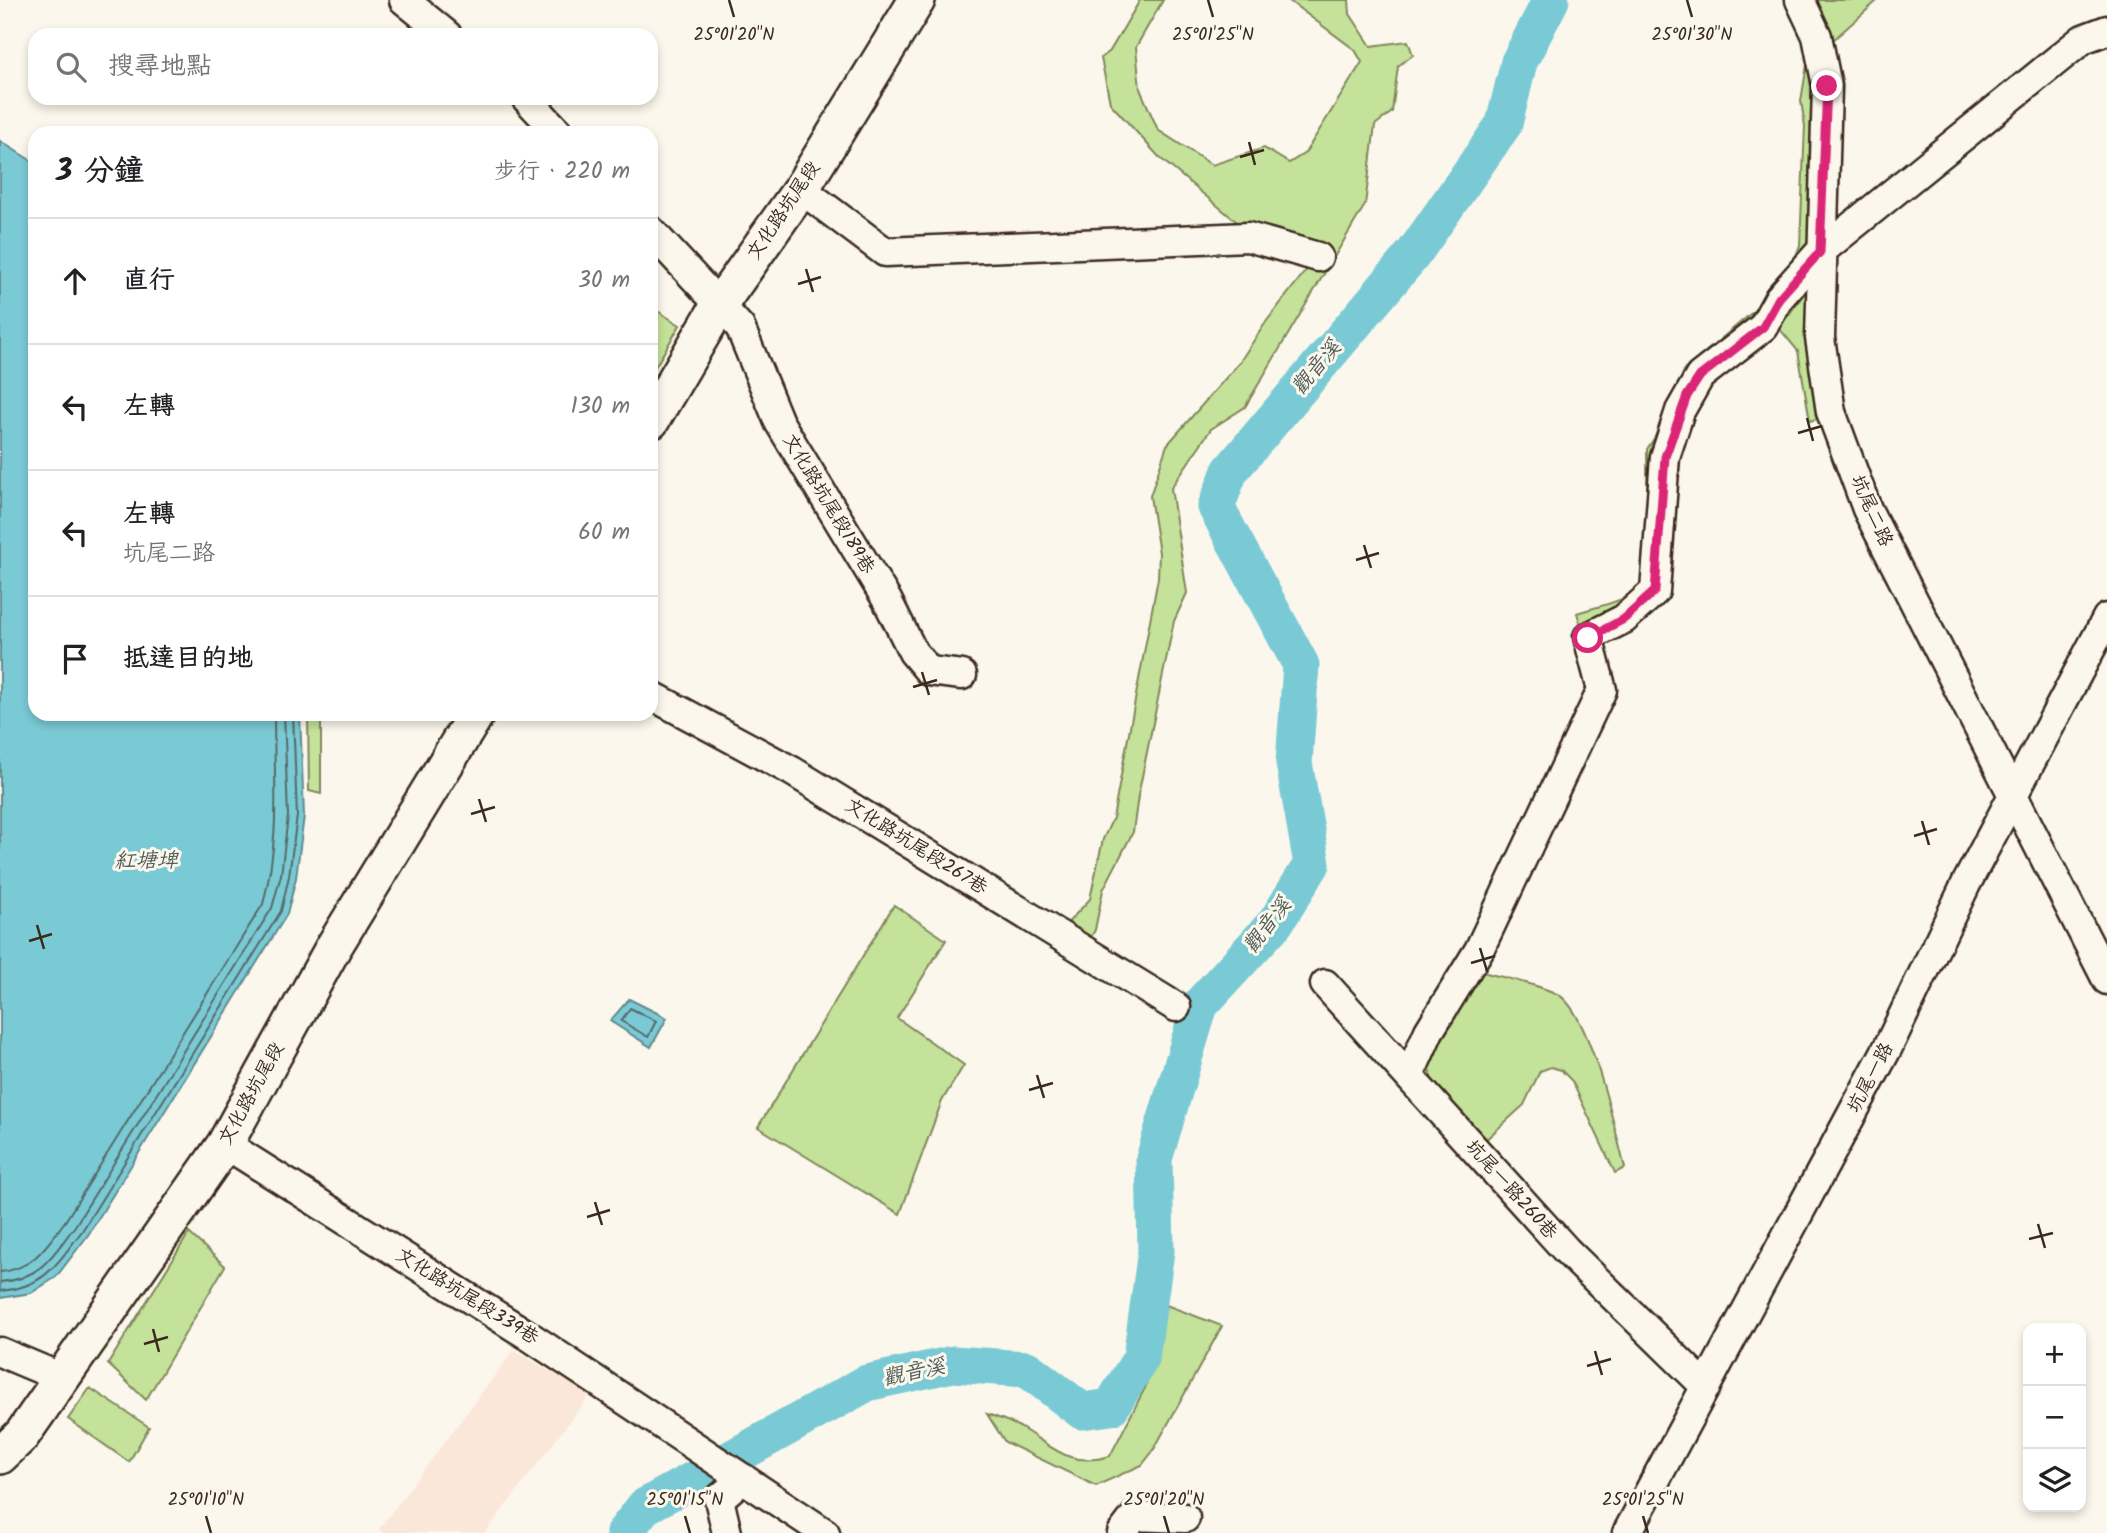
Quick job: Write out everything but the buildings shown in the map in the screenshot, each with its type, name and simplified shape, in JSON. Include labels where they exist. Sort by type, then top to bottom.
[{"type":"main road","name":"文化路坑尾段","points":[[658,409],[720,304],[801,189],[917,0]]},
{"type":"main road","name":"文化路坑尾段","points":[[0,1456],[22,1436],[225,1144],[333,948],[472,721]]},
{"type":"street","points":[[404,0],[438,28]]},
{"type":"street","name":"坑尾二路","points":[[1800,0],[1818,36],[1827,86],[1820,252],[1820,338],[1832,412],[1867,509],[2107,980]]},
{"type":"street","points":[[1409,1076],[1429,1031],[1479,950],[1602,690],[1588,638],[1624,619],[1655,591],[1665,457],[1687,396],[1700,376],[1763,327],[1779,298],[1820,252],[2083,39],[2107,30]]},
{"type":"street","points":[[533,105],[552,126]]},
{"type":"street","points":[[801,189],[885,252],[1248,237],[1318,257]]},
{"type":"street","name":"文化路坑尾段189巷","points":[[658,238],[740,327],[779,422],[887,600],[913,652],[929,671],[962,675]]},
{"type":"street","name":"坑尾一路","points":[[1627,1533],[1888,1047],[1966,884],[2107,618]]},
{"type":"street","name":"文化路坑尾段267巷","points":[[658,699],[792,771],[1176,1007]]},
{"type":"street","name":"坑尾一路260巷","points":[[1325,984],[1566,1250],[1706,1387]]},
{"type":"street","name":"文化路坑尾段339巷","points":[[225,1144],[526,1334],[825,1533]]},
{"type":"street","points":[[0,1352],[62,1378]]},
{"type":"street","points":[[727,1533],[719,1499],[740,1477]]},
{"type":"street","points":[[1122,1533],[1135,1516],[1185,1518]]},
{"type":"shaded area","points":[[514,1350],[590,1395],[485,1533],[383,1533],[379,1529]]},
{"type":"green space","points":[[1140,0],[1163,0],[1136,47],[1140,89],[1158,130],[1212,165],[1264,148],[1289,163],[1305,153],[1362,62],[1355,50],[1288,0],[1349,0],[1350,14],[1371,46],[1408,41],[1413,55],[1398,66],[1392,112],[1375,125],[1365,205],[1245,407],[1211,429],[1171,488],[1187,593],[1174,621],[1133,832],[1103,890],[1095,930],[1089,941],[1060,931],[1090,899],[1103,839],[1113,818],[1158,578],[1159,553],[1150,496],[1167,445],[1239,363],[1266,322],[1310,265],[1249,232],[1160,158],[1110,103],[1101,58],[1110,51]]},
{"type":"green space","points":[[1808,0],[1878,0],[1830,43]]},
{"type":"green space","points":[[1809,53],[1819,85],[1812,256],[1733,346],[1663,458],[1656,588],[1582,629],[1577,613],[1626,597],[1635,592],[1648,577],[1647,449],[1674,409],[1684,370],[1755,310],[1794,261],[1800,245],[1805,126],[1801,101]]},
{"type":"green space","points":[[1810,286],[1823,417],[1810,421],[1798,351],[1779,328]]},
{"type":"green space","points":[[658,311],[680,325],[658,362]]},
{"type":"green space","points":[[308,721],[321,721],[321,794],[309,791]]},
{"type":"green space","points":[[894,905],[946,940],[897,1018],[964,1065],[942,1101],[900,1214],[758,1127]]},
{"type":"green space","points":[[1483,972],[1548,990],[1569,1005],[1580,1023],[1600,1073],[1625,1168],[1615,1173],[1572,1081],[1561,1070],[1551,1067],[1540,1071],[1524,1105],[1481,1144],[1434,1092],[1428,1062],[1428,1042]]},
{"type":"green space","points":[[189,1233],[225,1266],[146,1400],[108,1364]]},
{"type":"green space","points":[[1158,1302],[1222,1326],[1153,1451],[1142,1465],[1096,1486],[1005,1442],[987,1414],[1014,1424],[1073,1458],[1084,1460],[1110,1456],[1146,1386]]},
{"type":"green space","points":[[90,1388],[149,1427],[129,1462],[68,1419]]},
{"type":"water","name":"紅塘埤","points":[[0,141],[28,159],[28,721],[300,721],[304,816],[296,878],[287,914],[88,1235],[56,1277],[31,1293],[0,1298]]},
{"type":"water","points":[[629,999],[667,1018],[651,1047],[610,1021]]},
{"type":"waterway","name":"觀音溪","points":[[624,1533],[644,1507],[867,1383],[953,1364],[1027,1369],[1082,1411],[1111,1407],[1141,1358],[1156,1251],[1154,1159],[1200,1005],[1276,922],[1312,864],[1294,763],[1301,665],[1216,507],[1230,471],[1414,253],[1504,124],[1519,62],[1551,0]]},
{"type":"route","points":[[1588,638],[1624,619],[1655,591],[1665,457],[1687,396],[1700,376],[1749,335],[1763,327],[1779,298],[1820,252],[1827,86]]}]
